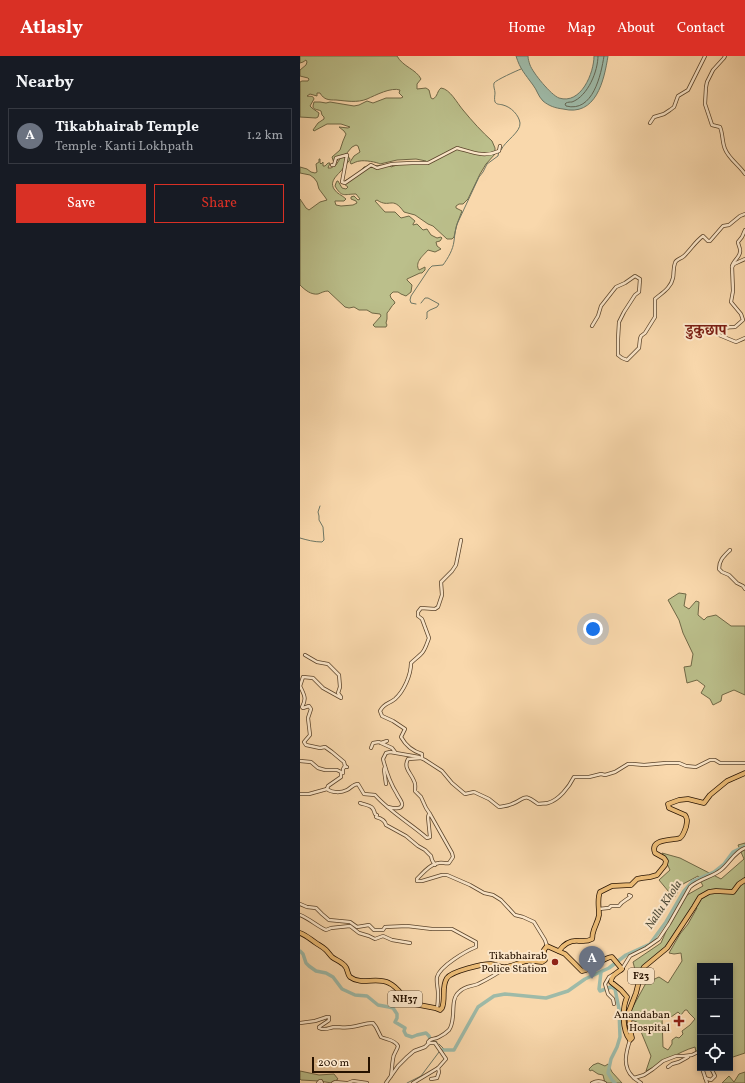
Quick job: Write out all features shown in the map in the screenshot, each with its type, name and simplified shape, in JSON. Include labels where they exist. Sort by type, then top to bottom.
[{"type":"main road","points":[[559,951],[569,942],[586,942],[592,939],[599,916],[599,895],[602,890],[612,886],[630,886],[640,878],[654,876],[659,873],[665,865],[665,860],[655,853],[653,848],[654,846],[658,843],[680,838],[683,834],[687,821],[687,817],[685,815],[669,808],[668,804],[679,800],[688,799],[704,803],[710,795],[727,781],[745,773]]},
{"type":"main road","name":"F23","points":[[630,1040],[632,1038],[629,1011],[644,967],[667,948],[703,894],[716,891],[733,892],[739,884],[745,880]]},
{"type":"main road","name":"NH37","points":[[300,933],[309,937],[316,944],[325,948],[333,958],[344,964],[348,974],[351,977],[366,981],[375,979],[384,980],[391,983],[408,1003],[424,1005],[441,1010],[443,1007],[445,984],[450,975],[486,964],[505,968],[526,961],[544,962],[544,950],[547,946]]},
{"type":"main road","points":[[547,946],[565,954],[582,971],[590,969],[612,957],[622,969]]},
{"type":"main road","name":"F23","points":[[622,969],[611,978],[611,982],[627,997],[623,1014],[627,1035],[630,1040]]},
{"type":"street","points":[[650,123],[654,117],[664,114],[674,107],[678,96],[688,90],[705,56]]},
{"type":"street","points":[[725,56],[713,70],[707,82],[705,104],[712,125],[720,127],[722,131],[724,147],[728,155],[745,174]]},
{"type":"street","points":[[332,165],[334,165],[336,158],[347,155],[342,182],[345,183],[371,165],[377,168],[392,164],[428,163],[457,148],[484,155],[493,154],[499,151],[500,146]]},
{"type":"street","points":[[592,326],[598,316],[601,306],[616,287],[636,276],[640,279],[639,292],[635,295],[619,322],[618,355],[627,360],[639,348],[641,336],[645,333],[655,317],[655,299],[670,285],[677,259],[682,258],[698,239],[703,236],[710,241],[723,226],[729,225],[745,214]]},
{"type":"street","points":[[745,230],[738,242],[738,246],[741,250],[740,254],[732,264],[733,291],[731,302],[741,314],[742,320],[736,327],[727,327],[718,334],[736,342],[745,338]]},
{"type":"street","points":[[732,267],[734,264],[745,259]]},
{"type":"street","points":[[422,758],[422,754],[415,752],[406,745],[402,737],[405,729],[382,716],[380,711],[383,706],[396,698],[409,674],[411,663],[416,657],[422,654],[424,650],[429,638],[422,619],[418,616],[418,612],[421,608],[435,609],[438,607],[442,595],[441,582],[456,565],[461,540]]},
{"type":"street","points":[[730,550],[721,560],[719,569],[745,589]]},
{"type":"street","points":[[305,655],[317,662],[328,664],[339,675],[340,687],[338,693],[341,698],[323,688],[313,678],[303,677],[300,686],[305,697],[305,702],[302,707],[309,706],[311,709],[308,718],[310,735],[304,742],[306,745],[320,748],[325,747],[344,762],[346,767],[343,769],[341,777],[328,786],[327,790]]},
{"type":"street","points":[[371,748],[373,744],[387,742]]},
{"type":"street","points":[[381,743],[392,748],[395,752]]},
{"type":"street","points":[[388,807],[395,808],[402,805],[383,759],[386,753],[390,752],[422,758],[442,771],[452,783],[465,794],[474,792],[489,799],[499,807],[512,804],[524,797],[530,798],[538,804],[548,803],[569,786],[574,777],[589,777],[601,774],[605,775],[615,772],[628,764],[644,766],[678,763],[696,767],[710,760],[715,760],[720,763],[745,763]]},
{"type":"street","points":[[422,758],[408,759],[406,768],[415,783],[415,791],[421,796],[453,857],[449,863],[446,864],[440,862],[431,866],[417,879],[417,881],[447,875],[484,893],[492,895],[502,900],[515,915],[524,917],[534,922],[547,946]]},
{"type":"street","points":[[300,761],[311,762],[318,768],[325,770],[337,770],[342,772],[341,777]]},
{"type":"street","points":[[385,766],[384,770],[386,784]]},
{"type":"street","points":[[300,794],[309,794],[327,790],[331,792],[345,791],[354,784],[358,784],[365,795],[375,795],[405,822],[427,838],[430,837],[428,817],[430,814]]},
{"type":"street","points":[[360,803],[374,808],[375,814],[377,815],[376,816],[382,819],[386,825],[406,836],[425,850],[431,856],[435,865]]},
{"type":"street","points":[[622,969],[630,956],[659,939],[690,887],[694,883],[721,870],[739,851],[745,848]]},
{"type":"street","points":[[598,909],[619,906],[622,902],[628,900],[631,896],[629,895]]},
{"type":"street","points":[[300,904],[307,907],[316,908],[329,920],[350,922],[357,928],[359,933]]},
{"type":"street","points":[[300,915],[308,918],[326,930],[350,926],[359,933],[374,939],[383,936],[392,940],[410,944]]},
{"type":"street","points":[[357,928],[369,925],[374,930],[383,930],[384,927],[397,926],[452,929],[476,942],[476,947],[458,956],[443,968],[438,975],[437,1009]]},
{"type":"street","points":[[386,1083],[398,1066],[414,1051],[425,1048],[432,1038],[438,1038],[448,1030],[454,1013],[454,1000],[458,992],[471,985],[493,977],[505,968]]},
{"type":"street","points":[[614,1004],[613,999],[608,994],[605,984],[612,974],[616,973]]},
{"type":"street","points":[[300,1023],[329,1017],[328,1021],[319,1027],[324,1030],[333,1027],[351,1027],[365,1023],[374,1024],[381,1037],[390,1039],[398,1046],[392,1058],[393,1066],[389,1080]]},
{"type":"street","points":[[630,1040],[625,1059],[628,1070],[634,1078],[641,1083]]},
{"type":"street","points":[[413,1083],[438,1068],[446,1059],[435,1043],[429,1043]]},
{"type":"street","points":[[634,1078],[644,1075],[663,1061],[676,1056],[692,1055],[697,1052]]},
{"type":"street","points":[[668,1067],[690,1055]]},
{"type":"street","points":[[431,1079],[437,1078],[439,1072],[438,1068]]},
{"type":"street","points":[[703,1071],[707,1083]]},
{"type":"street","points":[[706,1078],[710,1080],[715,1076],[712,1071]]},
{"type":"street","points":[[318,1083],[321,1081],[322,1083]]},
{"type":"street","points":[[333,1083],[347,1083],[353,1081],[367,1083]]},
{"type":"street","points":[[592,1083],[602,1081],[605,1083]]},
{"type":"green space","points":[[300,56],[397,56],[421,79],[417,84],[417,89],[426,88],[429,90],[431,98],[433,99],[441,88],[447,91],[473,122],[492,141],[495,148],[495,154],[480,174],[468,199],[463,204],[456,206],[456,208],[462,211],[454,237],[452,239],[447,239],[433,226],[415,215],[404,212],[397,204],[385,203],[377,200],[375,201],[385,212],[395,212],[401,218],[409,216],[415,221],[413,225],[417,224],[423,230],[427,229],[431,235],[437,238],[442,238],[440,241],[436,242],[437,246],[441,249],[435,252],[428,250],[419,261],[419,270],[425,267],[425,270],[422,273],[407,279],[412,285],[411,292],[406,296],[398,292],[393,292],[390,295],[395,303],[387,313],[386,327],[375,327],[373,325],[381,316],[380,314],[372,313],[367,310],[359,310],[354,307],[345,307],[328,291],[313,294],[300,285],[300,199],[309,210],[320,202],[327,200],[319,189],[314,178],[310,175],[300,173],[300,167],[315,173],[317,172],[316,164],[319,162],[319,159],[321,164],[323,162],[323,166],[330,163],[328,168],[331,168],[336,165],[341,157],[347,155],[350,160],[336,176],[333,182],[335,191],[346,199],[344,201],[335,201],[336,205],[341,206],[353,205],[357,203],[351,199],[351,197],[354,196],[358,200],[360,199],[356,194],[342,194],[335,186],[337,181],[342,188],[346,189],[348,187],[343,182],[359,173],[364,167],[389,165],[391,167],[400,164],[426,161],[416,159],[397,160],[380,164],[367,161],[358,161],[351,164],[350,162],[354,156],[360,152],[358,146],[356,145],[346,154],[339,156],[337,161],[334,163],[332,157],[340,150],[346,134],[339,127],[350,127],[341,124],[327,124],[314,131],[313,130],[318,123],[324,119],[324,117],[321,111],[314,108],[314,102],[330,102],[354,106],[367,101],[373,103],[386,98],[403,97],[399,93],[400,90],[396,89],[388,90],[367,99],[356,101],[329,100],[323,97],[320,93],[317,93],[317,96],[310,94],[307,96],[314,99],[310,106],[319,113],[318,117],[300,117],[300,82],[308,81],[309,79],[300,76],[300,70],[306,65],[307,62],[306,60],[300,63]]},
{"type":"green space","points":[[679,593],[686,594],[684,606],[689,609],[696,601],[699,602],[698,615],[704,620],[707,617],[716,615],[731,626],[745,626],[745,695],[734,690],[722,695],[721,701],[713,705],[710,699],[701,693],[705,686],[697,680],[687,683],[684,667],[691,666],[693,654],[683,633],[679,620],[668,600]]},
{"type":"green space","points":[[745,843],[745,1053],[733,1057],[733,963],[697,963],[697,1052],[695,1047],[688,1049],[646,1071],[651,1056],[637,1022],[631,1020],[630,1012],[646,983],[659,977],[668,983],[682,961],[681,953],[669,953],[697,908],[694,907],[684,923],[676,930],[669,945],[640,971],[637,977],[633,962],[661,943],[667,929],[687,895],[703,886],[698,876],[683,884],[674,898],[659,880],[670,870],[662,853],[680,858],[721,879],[744,859],[738,845]],"holes":[[[685,1010],[695,1019],[682,1031],[683,1034],[679,1038],[676,1037],[672,1040],[672,1044],[668,1050],[663,1047],[662,1018],[668,1015],[671,1017],[678,1012],[681,1015]]]},
{"type":"green space","points":[[598,1063],[605,1066],[608,1064],[612,1072],[622,1083],[605,1083],[603,1075],[592,1070],[590,1071],[589,1069],[593,1065]]},
{"type":"green space","points":[[300,1071],[319,1075],[334,1074],[338,1079],[332,1083],[301,1080]]},
{"type":"green space","points":[[745,1072],[745,1083],[722,1083],[729,1076],[734,1082],[739,1074]]},
{"type":"water","points":[[516,56],[528,56],[532,69],[547,88],[559,98],[567,99],[574,97],[585,86],[592,71],[594,56],[608,56],[601,86],[596,95],[591,102],[583,108],[574,110],[555,107],[543,101],[521,68]]},
{"type":"waterway","points":[[416,304],[411,303],[411,296],[429,269],[432,266],[443,265],[450,254],[457,224],[479,177],[487,164],[498,156],[499,151],[520,126],[518,117],[514,112],[506,106],[495,102],[494,83],[521,69]]},
{"type":"waterway","points":[[421,303],[425,298],[428,298],[439,304],[437,307],[427,312],[426,319]]},
{"type":"waterway","points":[[300,538],[319,542],[324,540],[323,527],[319,520],[318,512],[320,506]]},
{"type":"waterway","name":"Nallu Khola","points":[[442,1050],[454,1050],[478,1007],[494,996],[505,994],[546,998],[568,991],[585,979],[609,968],[626,955],[650,944],[666,922],[684,891],[693,881],[714,872],[724,864],[733,852],[745,846]]},
{"type":"waterway","points":[[300,951],[309,966],[316,971],[326,973],[333,977],[342,989],[355,995],[367,996],[378,1005],[393,1008],[397,1014],[395,1022],[405,1028],[404,1031],[406,1035],[412,1037],[426,1033],[430,1039]]},
{"type":"waterway","points":[[601,972],[599,989],[600,991],[611,987],[615,989],[619,1009],[620,1037],[611,1059],[608,1073],[615,1083]]},
{"type":"waterway","points":[[432,1040],[437,1042]]},
{"type":"waterway","name":"Nallu Khola","points":[[439,1044],[445,1050]]},
{"type":"waterway","points":[[407,1083],[421,1076],[439,1052]]},
{"type":"place","name":"Tikabhairab Police Station","points":[[555,962]]},
{"type":"place","name":"Tikabhairab Temple","points":[[592,979]]},
{"type":"place","name":"Anandaban Hospital","points":[[679,1021]]},
{"type":"district","name":"डुकुछाप","points":[[706,331]]}]
